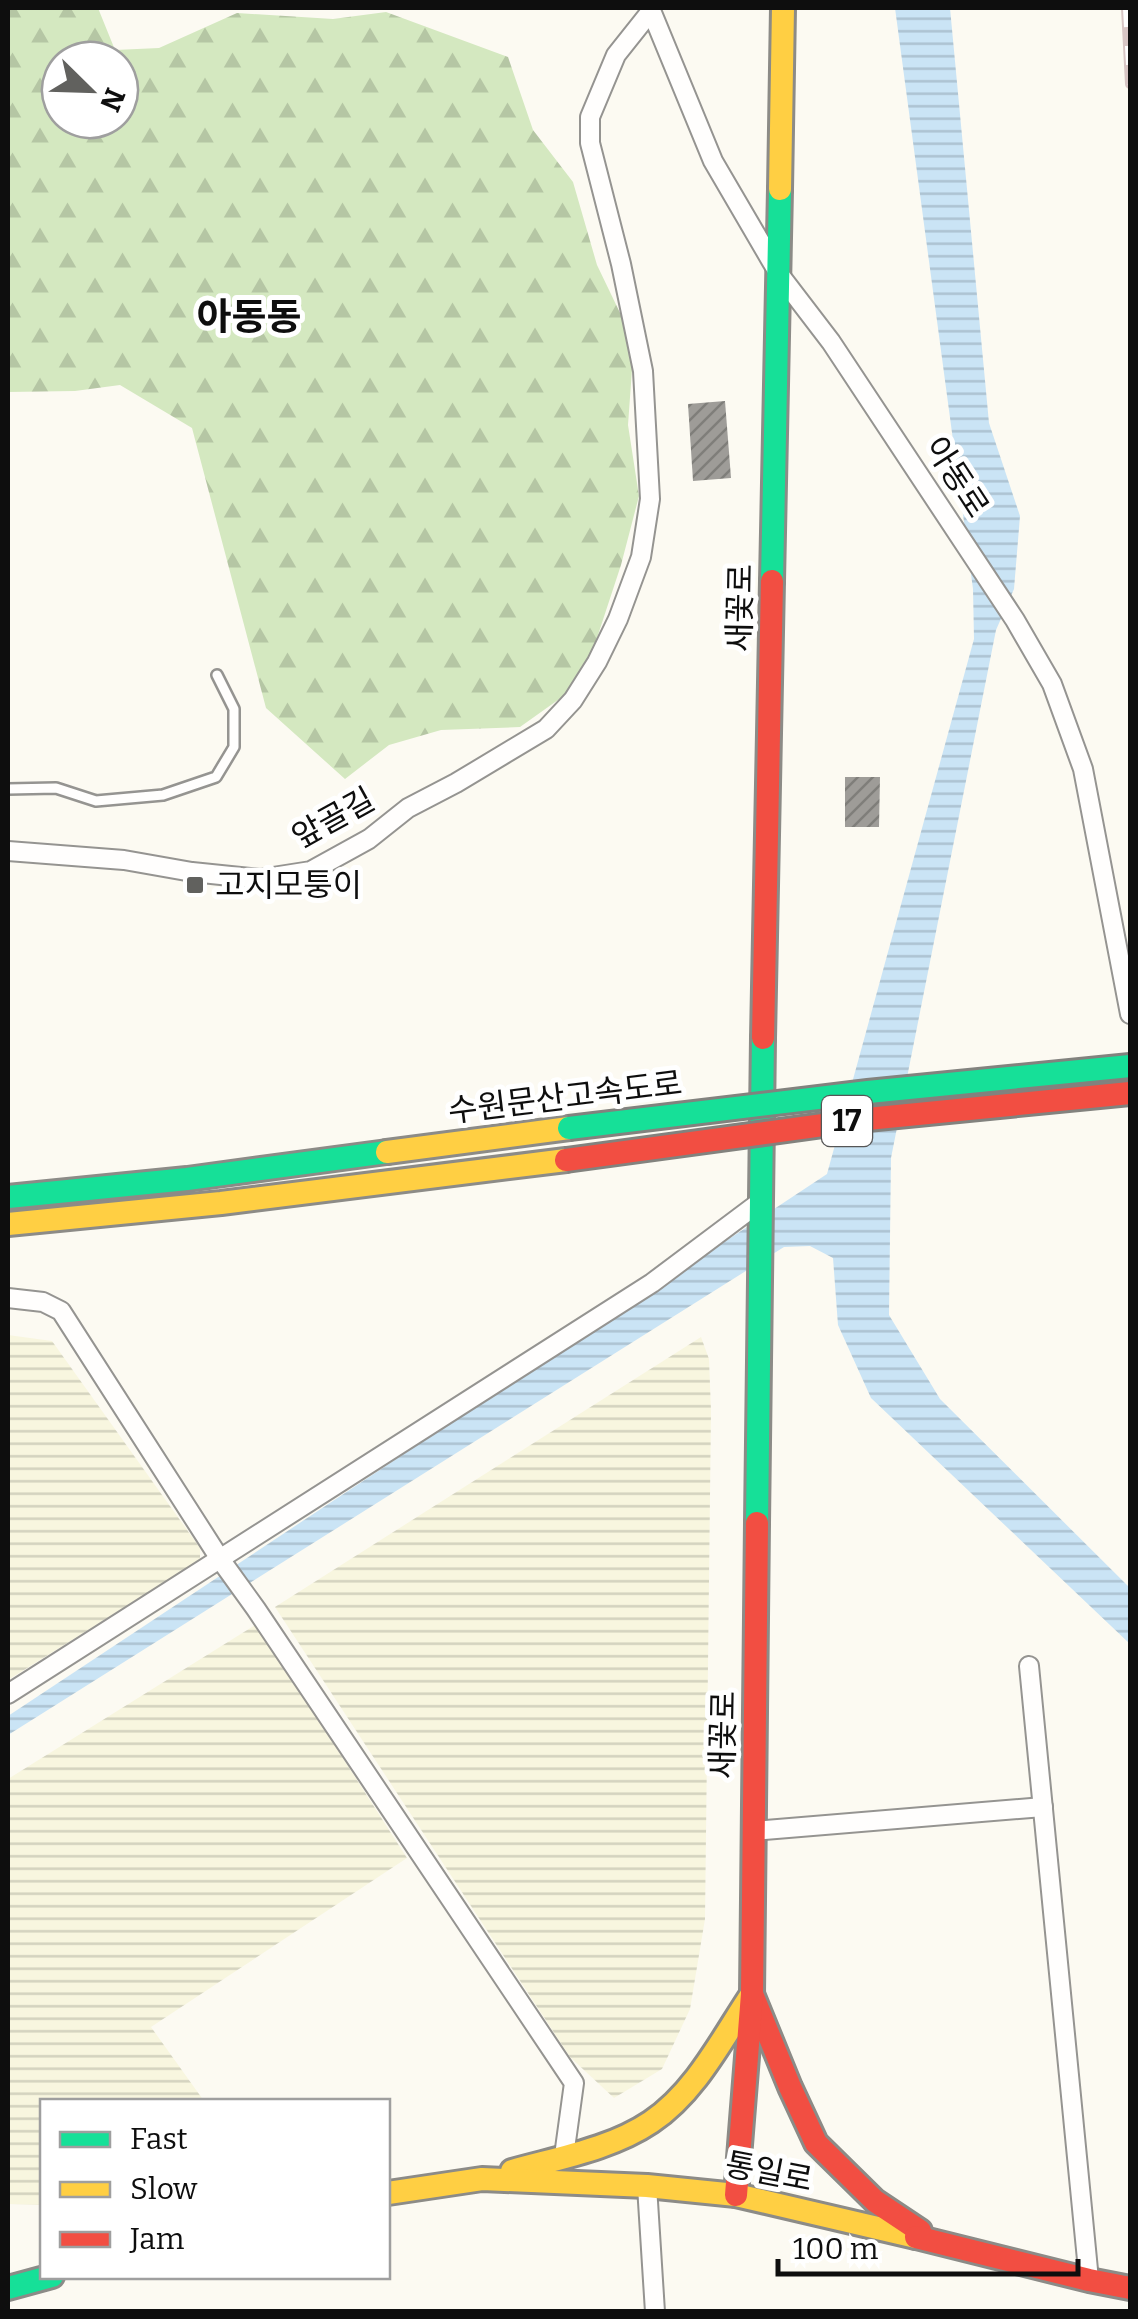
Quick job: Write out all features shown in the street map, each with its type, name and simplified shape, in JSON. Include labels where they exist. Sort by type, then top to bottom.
[{"type":"main road","name":"새꽃로","points":[[736,2196],[752,1994],[760,1206],[783,8]]},
{"type":"main road","name":"수원문산고속도로","points":[[8,1197],[187,1179],[868,1092],[1130,1066]]},
{"type":"main road","name":"수원문산고속도로","points":[[8,1224],[221,1203],[867,1119],[1130,1093]]},
{"type":"main road","points":[[482,2179],[642,2129],[684,2094],[752,1994]]},
{"type":"main road","points":[[752,1994],[816,2142],[875,2201],[934,2241]]},
{"type":"main road","name":"통일로","points":[[390,2193],[482,2179],[647,2186],[736,2196],[1130,2288]]},
{"type":"main road","points":[[8,2288],[41,2279]]},
{"type":"street","name":"아동로","points":[[651,9],[713,161],[778,274],[831,342],[1015,620],[1052,684],[1082,769],[1130,1014]]},
{"type":"street","name":"앞골길","points":[[8,851],[124,860],[260,879],[312,871],[368,839],[408,808],[546,729],[573,700],[598,662],[618,619],[640,557],[650,499],[643,371],[590,142],[590,118],[616,56],[651,9]]},
{"type":"street","points":[[8,1694],[222,1562],[652,1284],[760,1206]]},
{"type":"street","points":[[8,1298],[43,1302],[62,1311],[222,1562],[574,2083],[564,2156]]},
{"type":"street","points":[[1030,1666],[1089,2280]]},
{"type":"street","points":[[754,1831],[1043,1807]]},
{"type":"street","points":[[647,2186],[655,2312]]},
{"type":"lane","points":[[8,789],[56,788],[96,801],[163,795],[216,777],[234,747],[234,709],[217,675]]},
{"type":"shaded area","points":[[8,1335],[52,1341],[200,1548],[200,1560],[8,1680]]},
{"type":"shaded area","points":[[701,1337],[709,1359],[711,1411],[705,1919],[690,2009],[662,2069],[614,2098],[570,2057],[275,1607]]},
{"type":"shaded area","points":[[257,1624],[407,1858],[151,2027],[203,2099],[40,2099],[40,2205],[8,2204],[8,1779]]},
{"type":"green space","points":[[8,8],[98,8],[111,40],[40,40],[40,140],[140,140],[140,49],[159,48],[237,13],[333,19],[386,12],[508,57],[533,130],[573,182],[597,265],[634,342],[628,425],[639,496],[596,641],[572,690],[520,727],[441,730],[389,745],[345,779],[266,708],[192,428],[120,385],[75,391],[8,392]]},
{"type":"water","points":[[895,8],[950,8],[989,423],[1020,516],[1014,589],[996,630],[891,1158],[889,1315],[940,1399],[1130,1588],[1130,1644],[871,1398],[838,1325],[833,1258],[810,1246],[784,1247],[8,1735],[8,1716],[827,1174],[974,639],[973,589]]},
{"type":"building","points":[[725,401],[731,478],[693,481],[688,404]]},
{"type":"building","points":[[845,777],[880,777],[879,827],[845,827]]},
{"type":"railway","points":[[1126,8],[1130,84]]},
{"type":"traffic: fast","points":[[772,581],[780,189]]},
{"type":"traffic: fast","points":[[757,1523],[763,1038]]},
{"type":"traffic: fast","points":[[569,1128],[1130,1066]]},
{"type":"traffic: fast","points":[[8,1197],[187,1179],[387,1152]]},
{"type":"traffic: fast","points":[[8,2288],[41,2279]]},
{"type":"traffic: slow","points":[[780,189],[783,8]]},
{"type":"traffic: slow","points":[[387,1152],[569,1128]]},
{"type":"traffic: slow","points":[[8,1224],[221,1203],[566,1160]]},
{"type":"traffic: slow","points":[[512,2171],[602,2146],[651,2122],[695,2080],[752,1994]]},
{"type":"traffic: slow","points":[[390,2193],[482,2179],[647,2186],[736,2195],[916,2237]]},
{"type":"traffic: jam","points":[[763,1038],[772,581]]},
{"type":"traffic: jam","points":[[566,1160],[867,1119],[1130,1093]]},
{"type":"traffic: jam","points":[[736,2195],[752,1994],[757,1523]]},
{"type":"traffic: jam","points":[[752,1994],[816,2143],[875,2201],[920,2231]]},
{"type":"traffic: jam","points":[[916,2237],[1130,2288]]},
{"type":"place","name":"고지모퉁이","points":[[195,885]]},
{"type":"district","name":"아동동","points":[[249,317]]}]
